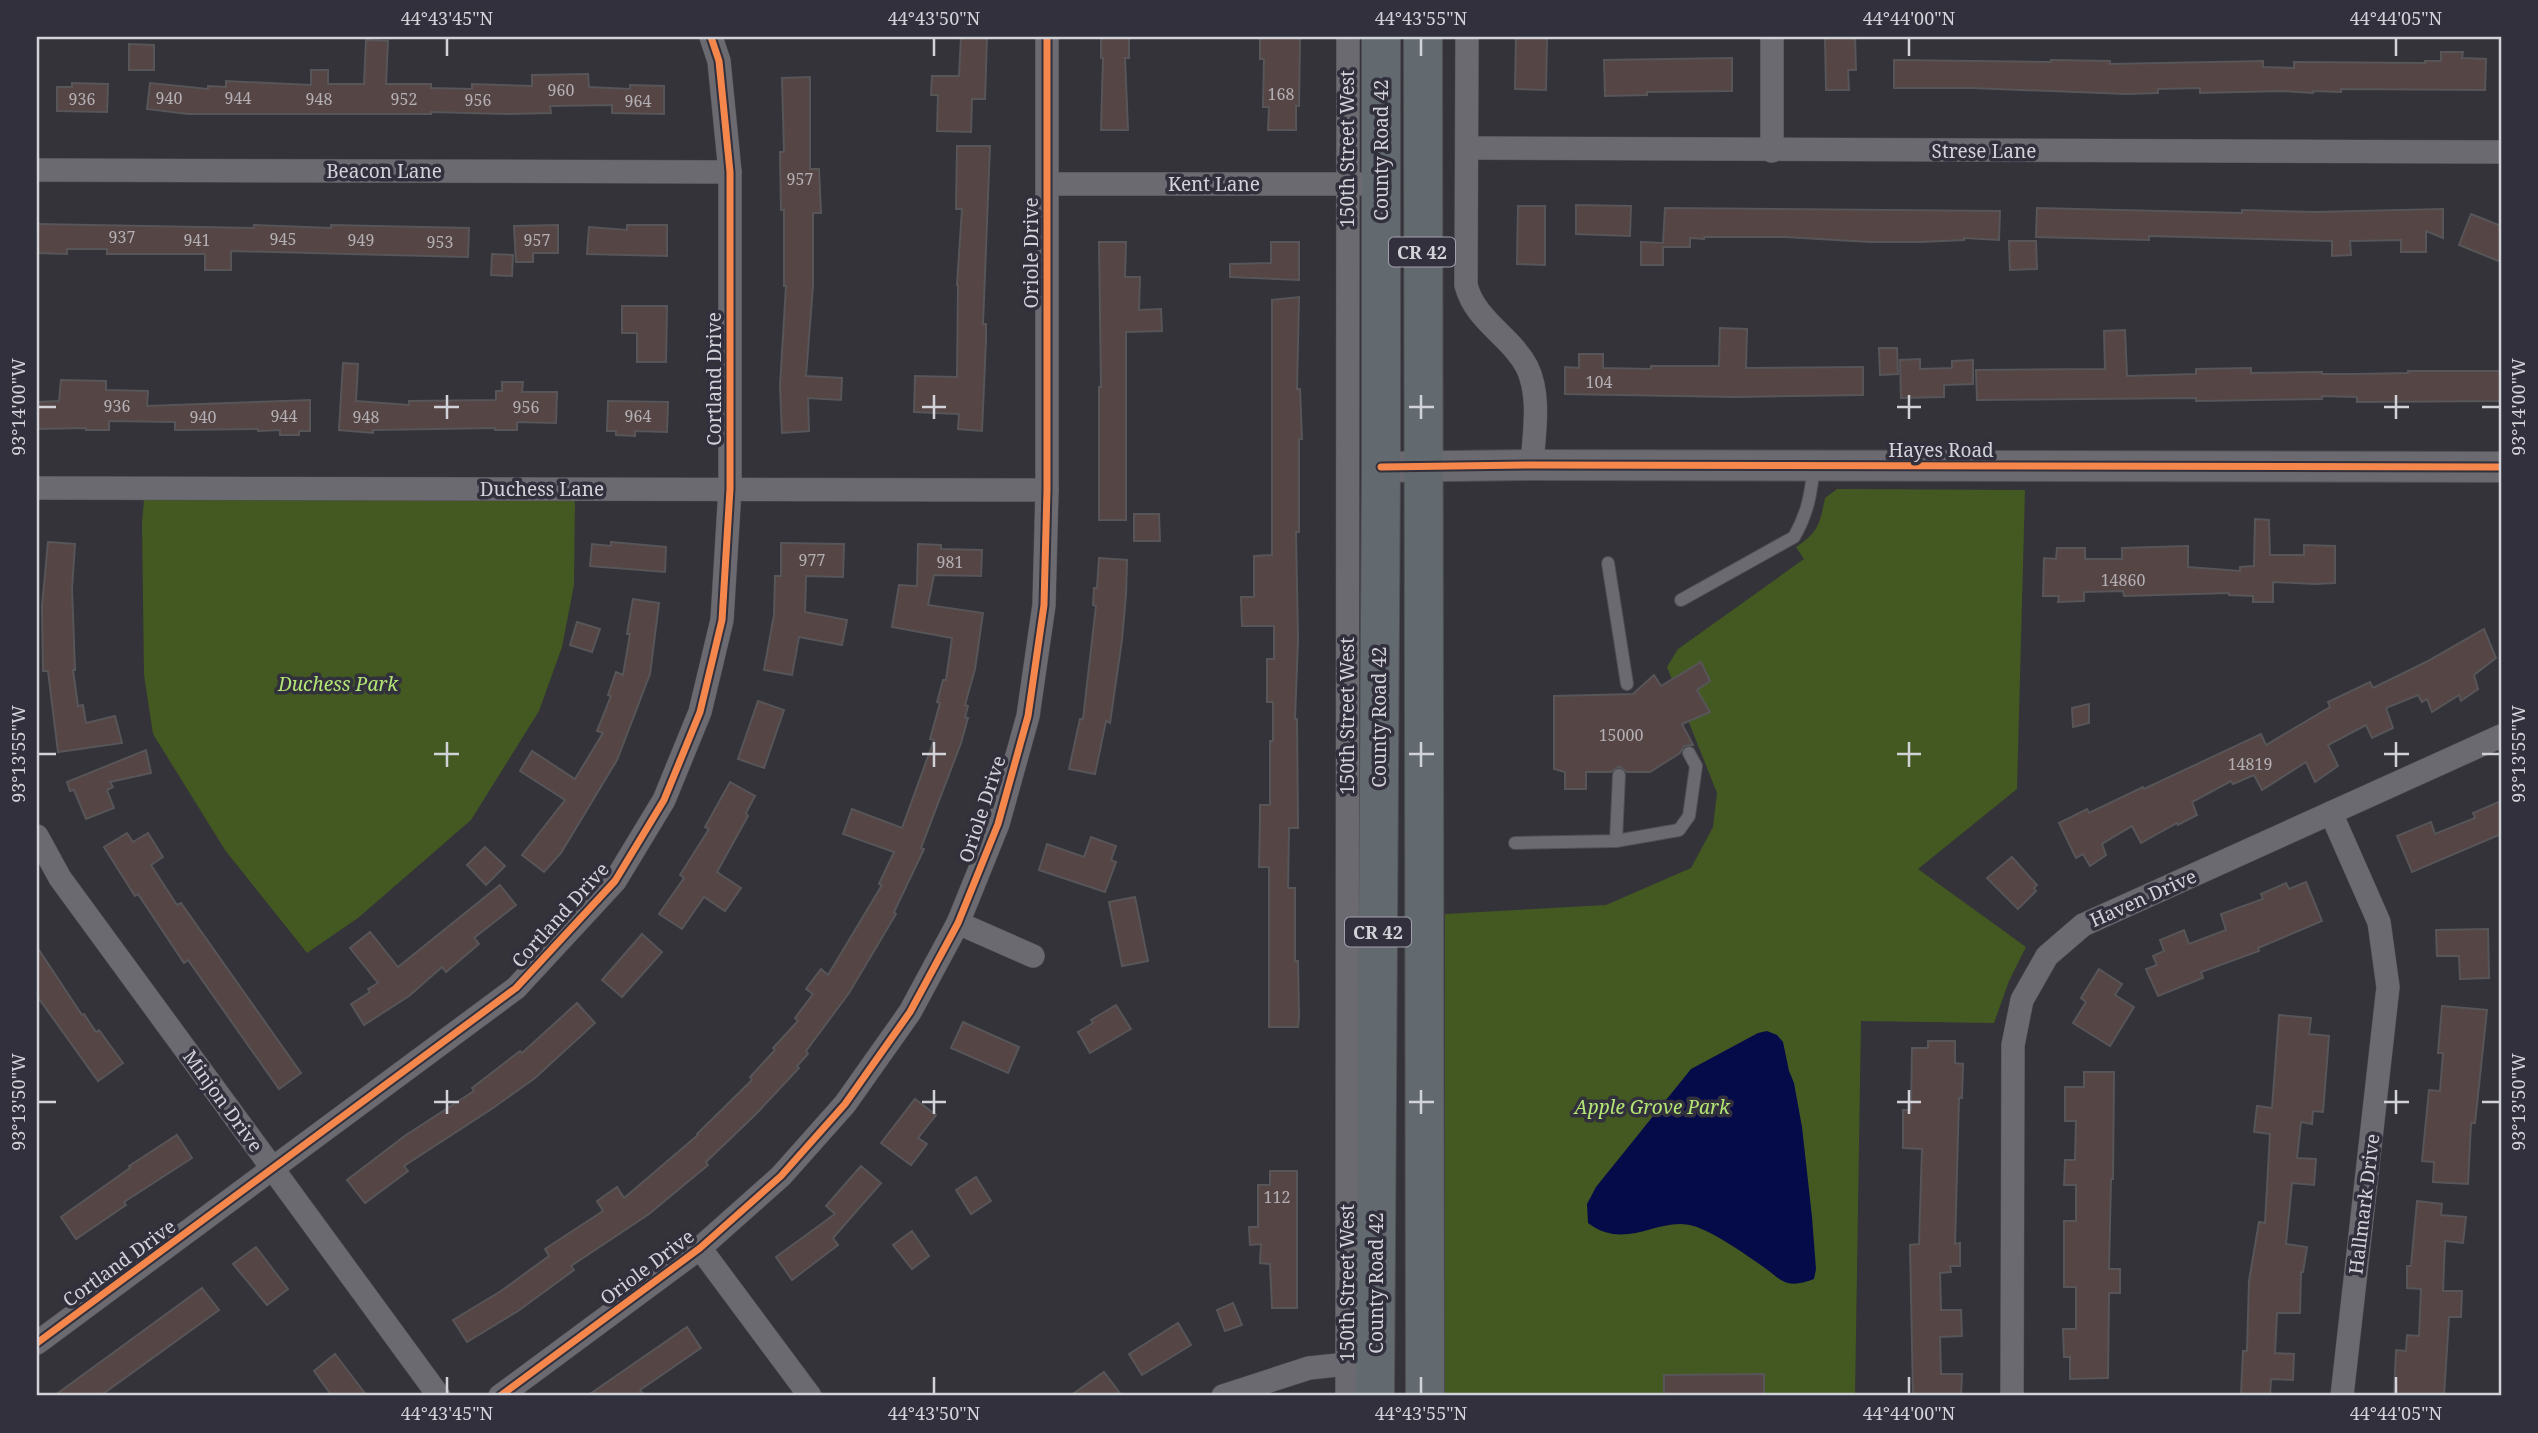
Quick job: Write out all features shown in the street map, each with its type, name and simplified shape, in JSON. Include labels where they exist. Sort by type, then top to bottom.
[{"type":"highway","name":"County Road 42","points":[[1375,1396],[1381,467],[1364,183],[1381,37]]},
{"type":"highway","name":"CR 42","points":[[1423,37],[1425,1396]]},
{"type":"street","name":"Cortland Drive","points":[[37,1343],[516,988],[615,881],[664,800],[700,712],[722,620],[730,489],[730,172],[719,61],[711,37]]},
{"type":"street","name":"Oriole Drive","points":[[500,1396],[700,1248],[781,1176],[845,1104],[910,1013],[958,923],[998,824],[1028,716],[1044,605],[1047,490],[1047,37]]},
{"type":"street","name":"150th Street West","points":[[1347,1396],[1364,183],[1348,37]]},
{"type":"street","points":[[1467,37],[1466,285],[1469,300],[1526,365],[1534,387],[1532,465]]},
{"type":"street","points":[[1772,37],[1772,150]]},
{"type":"street","name":"Strese Lane","points":[[1467,148],[2501,152]]},
{"type":"street","name":"Beacon Lane","points":[[37,170],[730,172]]},
{"type":"street","name":"Kent Lane","points":[[1047,184],[1364,183]]},
{"type":"street","name":"Hayes Road","points":[[1381,467],[2501,467]]},
{"type":"street","name":"Duchess Lane","points":[[37,488],[1047,490]]},
{"type":"street","name":"Haven Drive","points":[[2012,1396],[2013,1045],[2022,1000],[2047,956],[2083,925],[2501,736]]},
{"type":"street","name":"Hallmark Drive","points":[[2331,813],[2379,922],[2388,988],[2342,1396]]},
{"type":"street","name":"Minjon Drive","points":[[37,836],[60,878],[439,1396]]},
{"type":"street","points":[[958,923],[1033,956]]},
{"type":"street","points":[[700,1248],[810,1396]]},
{"type":"street","points":[[1223,1396],[1309,1368],[1347,1363]]},
{"type":"lane","points":[[1681,600],[1794,537],[1810,503],[1814,465]]},
{"type":"lane","points":[[1608,563],[1627,684]]},
{"type":"lane","points":[[1515,843],[1616,841],[1679,830],[1689,816],[1696,766],[1689,753]]},
{"type":"lane","points":[[1616,841],[1619,775]]},
{"type":"green space","name":"Apple Grove Park","points":[[1837,489],[2025,490],[2017,789],[1918,869],[2026,947],[2009,981],[1994,1023],[1861,1021],[1855,1396],[1445,1396],[1445,914],[1606,905],[1691,868],[1713,827],[1717,793],[1667,667],[1678,649],[1804,559],[1796,547],[1814,531],[1820,521],[1825,498]]},
{"type":"green space","name":"Duchess Park","points":[[144,499],[575,499],[574,585],[562,647],[539,711],[471,820],[358,918],[307,953],[225,850],[153,734],[144,675]]},
{"type":"shaded area","points":[[1767,1031],[1777,1035],[1783,1042],[1794,1083],[1812,1217],[1816,1269],[1814,1279],[1791,1284],[1785,1282],[1732,1246],[1697,1227],[1670,1225],[1630,1234],[1617,1234],[1603,1231],[1588,1223],[1587,1204],[1596,1187],[1691,1069],[1758,1033]]},
{"type":"building","points":[[961,37],[987,37],[985,99],[972,99],[971,132],[937,131],[938,95],[931,95],[932,76],[959,76]]},
{"type":"building","points":[[1101,37],[1129,37],[1129,58],[1125,58],[1128,130],[1101,130]]},
{"type":"building","points":[[1260,37],[1300,37],[1296,130],[1268,130],[1269,107],[1263,107],[1264,59],[1260,59]]},
{"type":"building","points":[[1516,37],[1547,37],[1546,90],[1515,89]]},
{"type":"building","points":[[1825,37],[1855,37],[1856,70],[1848,70],[1849,90],[1826,90]]},
{"type":"building","points":[[366,40],[388,41],[386,84],[431,84],[431,88],[472,89],[472,84],[532,86],[532,75],[588,74],[589,87],[630,89],[630,85],[664,86],[664,114],[612,113],[612,105],[550,106],[551,113],[509,114],[188,114],[147,109],[150,83],[208,89],[208,86],[226,87],[226,81],[311,85],[311,70],[328,70],[328,84],[364,84]]},
{"type":"building","points":[[129,44],[154,45],[154,70],[129,70]]},
{"type":"building","points":[[2441,52],[2463,52],[2462,58],[2486,59],[2485,90],[2341,89],[2341,92],[2313,93],[2200,93],[2200,88],[2158,89],[2158,93],[2127,94],[1894,88],[1894,60],[2110,61],[2110,64],[2263,61],[2263,67],[2294,68],[2294,62],[2425,63],[2441,61]]},
{"type":"building","points":[[1732,58],[1732,91],[1647,92],[1647,95],[1605,96],[1604,60]]},
{"type":"building","points":[[810,77],[810,169],[819,169],[821,213],[813,213],[813,286],[806,376],[842,378],[841,400],[808,398],[809,431],[782,433],[780,386],[786,286],[784,210],[781,210],[780,152],[784,152],[782,78]]},
{"type":"building","points":[[72,83],[108,84],[107,112],[57,111],[57,87],[72,87]]},
{"type":"building","points":[[957,146],[990,146],[982,431],[958,429],[959,414],[914,412],[915,376],[957,377],[957,285],[962,209],[956,209]]},
{"type":"building","points":[[1576,205],[1631,206],[1630,236],[1576,234]]},
{"type":"building","points":[[1518,206],[1545,206],[1545,265],[1517,264]]},
{"type":"building","points":[[1665,208],[2000,211],[1999,240],[1964,238],[1920,242],[1870,242],[1785,237],[1704,237],[1690,238],[1690,247],[1663,247],[1663,265],[1641,265],[1641,242],[1663,243]]},
{"type":"building","points":[[2037,208],[2242,213],[2242,210],[2314,212],[2443,209],[2443,238],[2426,231],[2426,252],[2401,252],[2401,240],[2350,241],[2351,255],[2332,256],[2332,241],[2149,236],[2149,240],[2036,237]]},
{"type":"building","points":[[2471,214],[2501,226],[2501,262],[2459,245]]},
{"type":"building","points":[[37,224],[469,228],[468,257],[231,251],[231,270],[205,270],[205,254],[107,254],[107,249],[67,249],[67,254],[37,253]]},
{"type":"building","points":[[558,225],[558,253],[533,253],[533,262],[516,262],[514,226]]},
{"type":"building","points":[[627,225],[667,225],[667,256],[587,254],[589,227],[627,230]]},
{"type":"building","points":[[2009,241],[2036,241],[2037,269],[2010,270]]},
{"type":"building","points":[[1099,242],[1126,242],[1125,277],[1140,277],[1139,310],[1161,309],[1162,331],[1126,332],[1126,520],[1099,520]]},
{"type":"building","points":[[1271,242],[1299,242],[1299,280],[1230,277],[1230,264],[1271,263]]},
{"type":"building","points":[[492,254],[513,255],[512,276],[491,275]]},
{"type":"building","points":[[1299,297],[1297,389],[1300,389],[1302,439],[1299,439],[1299,532],[1296,532],[1298,640],[1295,719],[1298,828],[1289,828],[1288,888],[1295,888],[1295,961],[1298,961],[1299,1017],[1298,1027],[1269,1027],[1269,867],[1259,867],[1260,805],[1270,805],[1273,702],[1267,702],[1267,659],[1274,659],[1274,626],[1242,626],[1241,597],[1254,597],[1254,556],[1272,555],[1272,300]]},
{"type":"building","points":[[622,306],[667,306],[666,362],[637,362],[637,333],[622,333]]},
{"type":"building","points":[[1720,328],[1747,329],[1746,368],[1863,367],[1863,395],[1734,397],[1565,394],[1565,367],[1579,368],[1579,354],[1603,354],[1603,368],[1719,366]]},
{"type":"building","points":[[2125,330],[2127,376],[2196,374],[2196,369],[2251,368],[2251,373],[2322,374],[2501,371],[2501,401],[2357,402],[2357,397],[2322,396],[2322,399],[2196,401],[2196,398],[1977,400],[1976,370],[2105,369],[2104,331]]},
{"type":"building","points":[[1879,348],[1897,348],[1898,374],[1880,375]]},
{"type":"building","points":[[1920,359],[1920,369],[1952,368],[1952,361],[1973,360],[1973,384],[1944,385],[1944,397],[1901,398],[1900,360]]},
{"type":"building","points":[[343,363],[358,364],[356,401],[409,405],[409,401],[496,400],[496,391],[502,391],[502,382],[523,382],[522,392],[557,392],[556,423],[517,422],[517,430],[373,430],[373,433],[339,430]]},
{"type":"building","points":[[61,380],[106,381],[106,390],[148,391],[147,406],[310,400],[310,431],[299,431],[299,435],[280,435],[280,430],[175,430],[175,422],[109,421],[109,430],[37,429],[37,402],[59,401]]},
{"type":"building","points":[[608,401],[668,402],[667,432],[635,431],[635,436],[616,435],[616,431],[607,431]]},
{"type":"building","points":[[1134,514],[1159,514],[1160,541],[1134,541]]},
{"type":"building","points":[[2255,519],[2269,520],[2270,555],[2304,555],[2304,545],[2335,546],[2335,583],[2273,582],[2273,602],[2253,602],[2253,596],[2229,593],[2124,596],[2123,591],[2084,592],[2084,601],[2058,602],[2059,596],[2043,596],[2044,558],[2056,559],[2057,548],[2085,548],[2085,559],[2122,559],[2122,548],[2188,546],[2188,567],[2240,571],[2240,567],[2254,566]]},
{"type":"building","points":[[48,542],[75,544],[72,589],[73,670],[78,706],[83,705],[86,723],[115,716],[122,743],[58,752],[48,671],[43,671],[42,606]]},
{"type":"building","points":[[611,542],[666,547],[665,572],[590,566],[592,544],[611,546]]},
{"type":"building","points":[[781,543],[844,544],[843,577],[806,576],[805,612],[847,620],[842,645],[799,637],[792,675],[764,670],[774,615],[775,576],[781,576]]},
{"type":"building","points":[[918,544],[941,545],[941,549],[982,550],[981,576],[934,575],[928,605],[983,613],[975,669],[965,705],[968,706],[965,717],[968,718],[961,743],[921,848],[924,849],[894,912],[896,914],[849,993],[806,1051],[808,1054],[797,1066],[799,1068],[706,1162],[708,1165],[649,1214],[571,1266],[574,1270],[518,1311],[467,1342],[453,1320],[501,1291],[549,1256],[545,1249],[603,1211],[597,1201],[617,1187],[624,1198],[698,1135],[752,1080],[750,1077],[798,1021],[795,1018],[813,994],[806,989],[821,969],[828,975],[882,885],[879,884],[894,852],[843,834],[852,809],[902,828],[934,740],[930,739],[940,703],[937,702],[943,680],[946,680],[952,638],[892,627],[899,585],[917,586]]},
{"type":"building","points":[[1099,558],[1127,560],[1122,640],[1110,723],[1106,721],[1095,774],[1069,769],[1080,719],[1083,719]]},
{"type":"building","points":[[633,599],[659,603],[650,674],[617,760],[561,853],[544,872],[522,855],[565,800],[520,771],[532,751],[575,779],[603,733],[597,731],[611,696],[608,695],[616,672],[623,675]]},
{"type":"building","points":[[577,622],[600,629],[592,652],[570,645]]},
{"type":"building","points":[[2484,629],[2496,658],[2474,675],[2478,689],[2461,701],[2459,695],[2432,712],[2427,699],[2422,702],[2418,695],[2386,708],[2393,728],[2372,738],[2366,725],[2328,745],[2338,766],[2315,782],[2306,762],[2262,790],[2254,775],[2233,784],[2231,781],[2192,802],[2197,815],[2178,825],[2177,823],[2141,843],[2132,826],[2102,844],[2106,855],[2090,866],[2083,854],[2076,858],[2059,823],[2087,809],[2089,813],[2143,787],[2144,789],[2261,734],[2266,745],[2330,707],[2328,702],[2370,682],[2373,688]]},
{"type":"building","points":[[1701,662],[1710,681],[1697,690],[1710,712],[1682,724],[1693,745],[1684,746],[1680,753],[1650,772],[1627,772],[1619,766],[1611,772],[1586,772],[1586,789],[1565,789],[1565,772],[1554,769],[1554,696],[1633,694],[1654,675],[1661,686]]},
{"type":"building","points":[[758,701],[784,710],[764,768],[738,759]]},
{"type":"building","points":[[2089,704],[2089,723],[2073,727],[2072,708]]},
{"type":"building","points":[[146,750],[151,773],[110,782],[113,787],[107,790],[114,808],[86,819],[74,790],[70,791],[67,782]]},
{"type":"building","points":[[730,782],[755,796],[746,813],[748,816],[717,872],[741,888],[725,911],[704,897],[682,929],[659,914],[684,878],[680,875],[709,829],[705,827]]},
{"type":"building","points":[[2501,801],[2501,834],[2412,872],[2397,836],[2431,822],[2435,834],[2475,818],[2473,813]]},
{"type":"building","points":[[127,833],[133,842],[148,833],[163,857],[151,865],[177,905],[181,903],[301,1073],[279,1089],[188,960],[184,963],[138,894],[135,896],[104,847]]},
{"type":"building","points":[[1091,837],[1116,846],[1111,860],[1116,862],[1105,892],[1039,870],[1047,844],[1084,857]]},
{"type":"building","points":[[485,847],[505,866],[486,885],[467,865]]},
{"type":"building","points":[[2012,857],[2037,885],[2034,888],[2036,891],[2018,909],[1987,878]]},
{"type":"building","points":[[2306,882],[2322,921],[2258,948],[2259,951],[2201,972],[2203,978],[2158,996],[2146,969],[2157,965],[2153,956],[2164,951],[2160,940],[2184,930],[2189,944],[2226,930],[2221,914],[2263,899],[2261,894],[2286,883],[2289,889]]},
{"type":"building","points":[[500,885],[516,905],[474,938],[479,944],[446,972],[442,967],[409,996],[364,1025],[351,1004],[370,992],[368,989],[378,983],[350,948],[370,932],[398,967]]},
{"type":"building","points":[[1135,897],[1148,961],[1122,966],[1109,902]]},
{"type":"building","points":[[2488,929],[2489,978],[2460,979],[2459,956],[2437,956],[2436,930]]},
{"type":"building","points":[[642,934],[662,952],[622,997],[602,980]]},
{"type":"building","points":[[37,947],[82,1015],[84,1014],[96,1032],[99,1030],[123,1063],[98,1081],[37,996]]},
{"type":"building","points":[[2099,969],[2122,984],[2115,995],[2134,1007],[2110,1046],[2073,1023],[2086,1002],[2081,998]]},
{"type":"building","points":[[577,1003],[595,1023],[535,1078],[404,1166],[408,1171],[365,1203],[347,1180],[406,1135],[474,1091],[472,1088],[520,1051],[522,1053]]},
{"type":"building","points":[[1116,1005],[1131,1029],[1090,1053],[1078,1032],[1093,1023],[1091,1020]]},
{"type":"building","points":[[2442,1006],[2487,1010],[2475,1123],[2471,1123],[2468,1184],[2433,1182],[2434,1162],[2422,1161],[2429,1090],[2440,1091],[2443,1053],[2438,1053]]},
{"type":"building","points":[[2279,1015],[2311,1018],[2309,1034],[2329,1036],[2323,1112],[2313,1111],[2312,1124],[2301,1122],[2297,1158],[2316,1159],[2314,1185],[2292,1183],[2286,1244],[2307,1247],[2301,1272],[2300,1313],[2277,1313],[2275,1353],[2294,1354],[2293,1380],[2271,1379],[2270,1396],[2241,1394],[2243,1351],[2247,1351],[2249,1281],[2259,1222],[2265,1223],[2270,1134],[2254,1132],[2257,1106],[2272,1108]]},
{"type":"building","points":[[963,1022],[1019,1047],[1008,1073],[951,1048]]},
{"type":"building","points":[[1928,1041],[1955,1041],[1955,1063],[1963,1064],[1962,1098],[1959,1098],[1955,1244],[1960,1243],[1960,1266],[1950,1266],[1951,1272],[1940,1273],[1941,1310],[1961,1310],[1962,1336],[1940,1337],[1941,1374],[1962,1374],[1961,1396],[1913,1396],[1910,1245],[1919,1244],[1922,1149],[1903,1148],[1903,1110],[1911,1110],[1912,1048],[1928,1048]]},
{"type":"building","points":[[2084,1072],[2114,1072],[2109,1269],[2120,1269],[2120,1293],[2109,1293],[2108,1378],[2070,1379],[2070,1357],[2064,1357],[2063,1329],[2076,1329],[2076,1287],[2064,1287],[2064,1221],[2076,1221],[2076,1185],[2064,1185],[2065,1160],[2075,1160],[2076,1121],[2065,1121],[2065,1087],[2084,1087]]},
{"type":"building","points":[[915,1099],[936,1115],[918,1138],[927,1144],[911,1165],[881,1143]]},
{"type":"building","points":[[177,1135],[192,1158],[124,1202],[126,1205],[76,1239],[61,1217],[130,1168],[129,1166]]},
{"type":"building","points":[[861,1166],[881,1183],[833,1238],[838,1245],[792,1280],[776,1257],[835,1214],[826,1206]]},
{"type":"building","points":[[1270,1171],[1297,1171],[1297,1308],[1272,1308],[1270,1264],[1260,1263],[1261,1244],[1250,1245],[1249,1227],[1258,1227],[1258,1185],[1270,1185]]},
{"type":"building","points":[[976,1177],[991,1201],[971,1214],[956,1190]]},
{"type":"building","points":[[2417,1201],[2442,1204],[2441,1215],[2466,1217],[2463,1243],[2445,1241],[2443,1291],[2462,1291],[2461,1317],[2449,1317],[2444,1396],[2394,1396],[2396,1350],[2406,1351],[2407,1335],[2419,1336],[2421,1289],[2407,1288],[2407,1266],[2411,1266]]},
{"type":"building","points":[[912,1231],[929,1256],[912,1269],[893,1245]]},
{"type":"building","points":[[256,1247],[288,1289],[267,1305],[233,1264]]},
{"type":"building","points":[[202,1288],[219,1310],[100,1396],[54,1396]]},
{"type":"building","points":[[1233,1303],[1242,1325],[1225,1331],[1217,1310]]},
{"type":"building","points":[[1178,1323],[1191,1345],[1142,1375],[1129,1354]]},
{"type":"building","points":[[687,1327],[701,1348],[640,1390],[645,1396],[587,1396]]},
{"type":"building","points":[[335,1354],[367,1396],[332,1396],[314,1371]]},
{"type":"building","points":[[1104,1372],[1122,1396],[1070,1396]]},
{"type":"building","points":[[1764,1374],[1764,1396],[1664,1396],[1664,1375]]},
{"type":"cycle path","points":[[37,1343],[516,988],[615,881],[664,800],[700,712],[722,620],[730,489],[730,172],[719,61],[711,37]]},
{"type":"cycle path","points":[[500,1396],[700,1248],[781,1176],[845,1104],[910,1012],[958,923],[998,824],[1028,716],[1044,605],[1047,490],[1047,37]]},
{"type":"cycle path","points":[[1381,467],[2501,467]]}]
